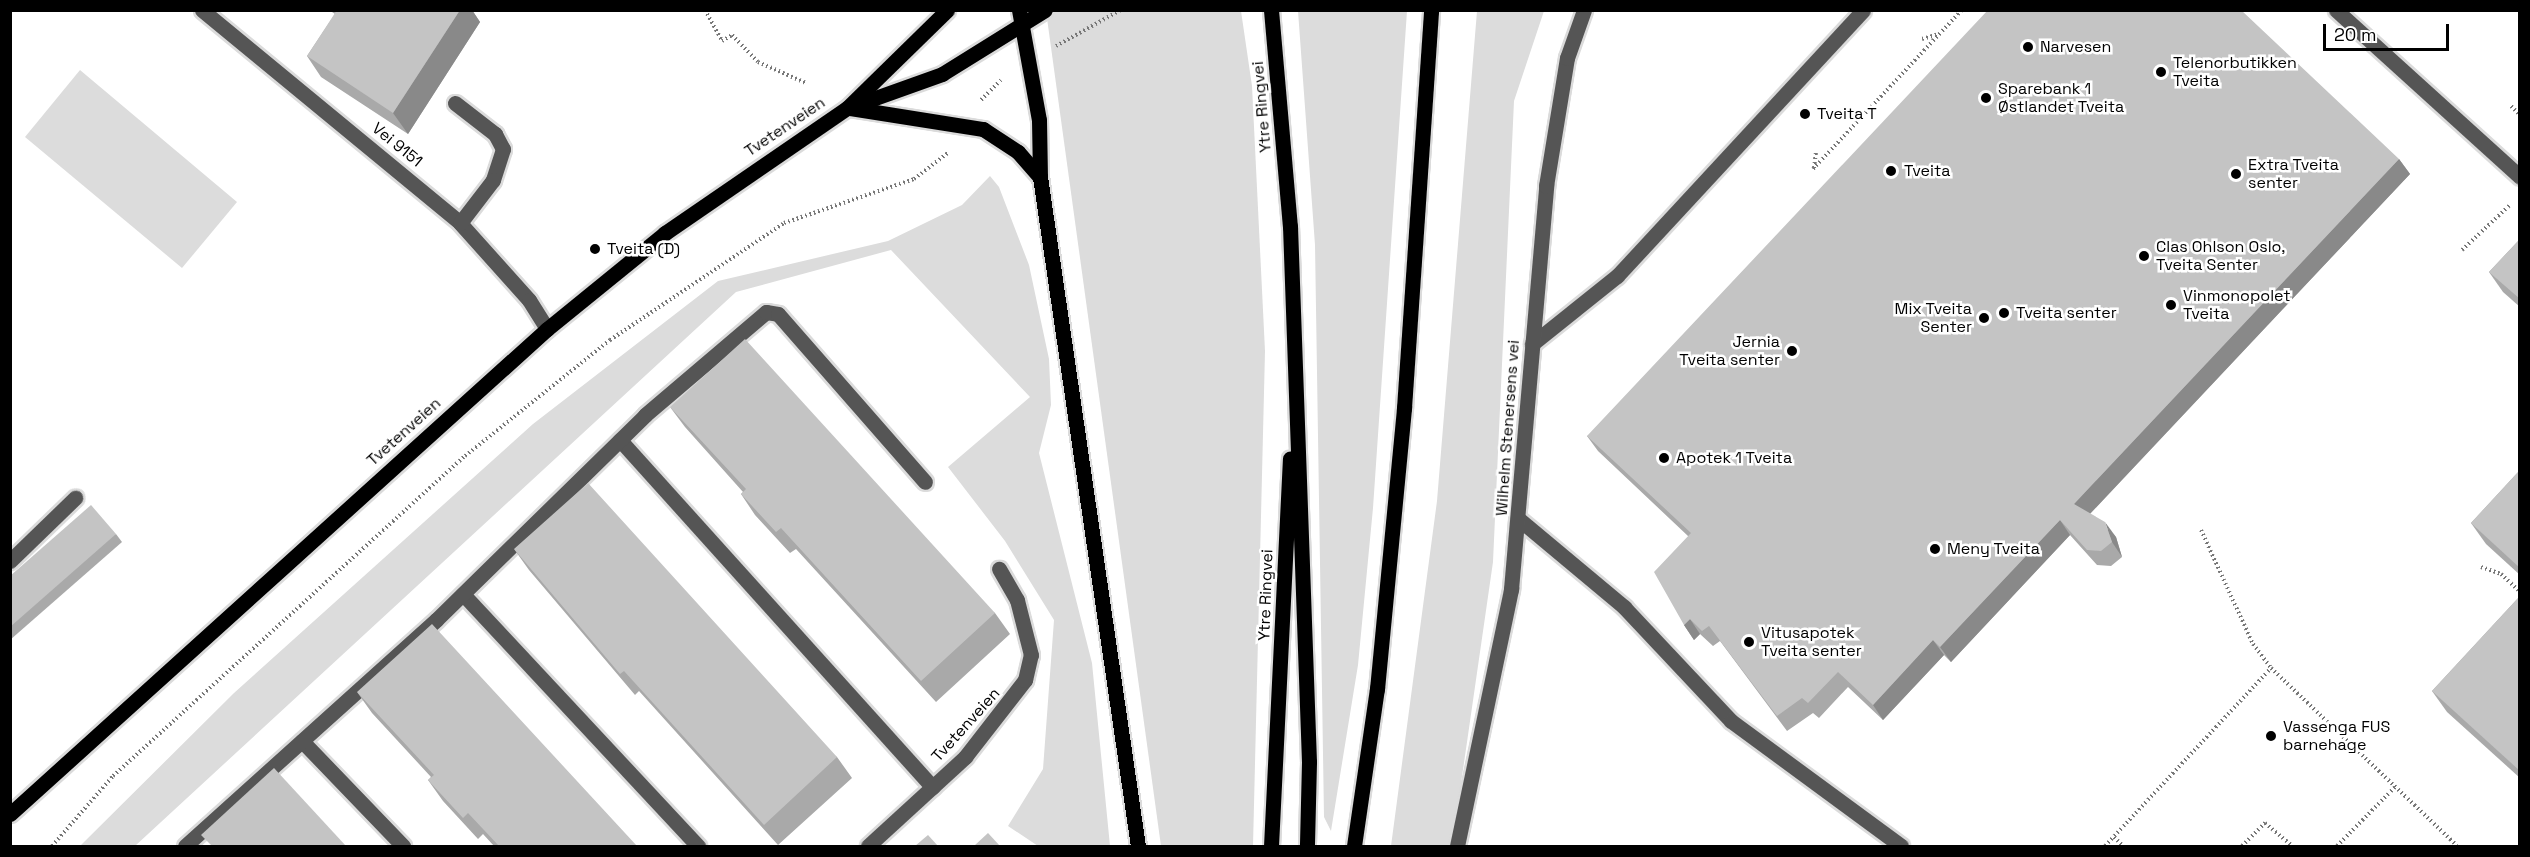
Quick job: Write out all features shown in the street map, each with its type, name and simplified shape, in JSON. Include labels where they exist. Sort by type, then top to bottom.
[{"type":"main road","name":"Tvetenveien","points":[[10,814],[547,329],[665,233],[847,108],[947,10]]},
{"type":"main road","points":[[1020,10],[1040,120],[1040,177],[1138,846]]},
{"type":"main road","name":"Tvetenveien","points":[[847,108],[942,74],[1045,10]]},
{"type":"main road","name":"Ytre Ringvei","points":[[1271,10],[1294,344],[1309,762],[1307,846]]},
{"type":"main road","points":[[1354,846],[1377,689],[1402,420],[1431,10]]},
{"type":"main road","points":[[847,108],[984,129],[1018,152],[1040,177]]},
{"type":"main road","name":"Ytre Ringvei","points":[[1271,846],[1294,344]]},
{"type":"lane","name":"Vei 9151","points":[[202,10],[460,223],[529,300],[547,329]]},
{"type":"lane","name":"Wilhelm Stenersens vei","points":[[1457,846],[1520,520],[1532,344],[1557,113],[1567,58],[1584,10]]},
{"type":"lane","points":[[1532,344],[1617,276],[1863,10]]},
{"type":"lane","points":[[2336,10],[2520,177]]},
{"type":"lane","points":[[455,103],[495,134],[502,149],[493,180],[460,223]]},
{"type":"lane","points":[[185,846],[463,594],[620,440],[753,320],[771,312],[925,482]]},
{"type":"lane","points":[[620,440],[932,787]]},
{"type":"lane","points":[[10,561],[75,498]]},
{"type":"lane","points":[[1520,520],[1624,607],[1731,721],[1901,846]]},
{"type":"lane","name":"Tvetenveien","points":[[868,846],[932,787],[1009,708],[1025,680],[1031,656],[1017,600],[999,569]]},
{"type":"lane","points":[[463,594],[698,846]]},
{"type":"lane","points":[[302,741],[403,846]]},
{"type":"path","points":[[705,10],[722,41],[732,36],[758,62],[806,83]]},
{"type":"path","points":[[1064,41],[1121,10]]},
{"type":"path","points":[[1816,152],[1813,169],[1962,10]]},
{"type":"path","points":[[1922,39],[1941,34]]},
{"type":"path","points":[[976,109],[1006,76]]},
{"type":"path","points":[[2511,106],[2520,115]]},
{"type":"path","points":[[52,846],[113,776],[465,456],[573,368],[763,235],[834,202],[914,179],[938,165],[957,143]]},
{"type":"path","points":[[2462,250],[2520,195]]},
{"type":"path","points":[[2201,530],[2253,644],[2271,668],[2457,846]]},
{"type":"path","points":[[2481,567],[2500,574],[2520,592]]},
{"type":"path","points":[[2105,846],[2271,668]]},
{"type":"path","points":[[2337,846],[2395,787]]},
{"type":"path","points":[[2242,846],[2265,823],[2292,846]]},
{"type":"path","points":[[2114,837],[2123,846]]},
{"type":"shaded area","points":[[1046,11],[1241,11],[1252,86],[1265,351],[1253,846],[1161,846]]},
{"type":"shaded area","points":[[1298,11],[1407,11],[1373,508],[1358,665],[1331,831],[1324,817],[1315,245]]},
{"type":"shaded area","points":[[1477,11],[1544,11],[1514,101],[1493,562],[1452,846],[1391,846],[1437,501]]},
{"type":"shaded area","points":[[80,70],[237,202],[182,268],[25,137]]},
{"type":"shaded area","points":[[990,176],[999,187],[1029,265],[1049,359],[1051,405],[1039,453],[1092,663],[1110,846],[1038,846],[1008,826],[1043,769],[1054,620],[1005,541],[948,467],[1030,397],[891,250],[736,292],[135,846],[80,846],[234,693],[533,424],[718,281],[888,241],[962,205]]},
{"type":"building","points":[[337,10],[460,10],[393,113],[307,56]]},
{"type":"building","name":"Tveita senter","points":[[1988,10],[2241,10],[2399,159],[2074,504],[2105,522],[2112,542],[2101,551],[2087,550],[2060,520],[1940,647],[1933,640],[1873,705],[1838,672],[1808,703],[1802,698],[1777,716],[1709,626],[1702,631],[1690,619],[1684,625],[1654,572],[1691,533],[1587,436]]},
{"type":"building","points":[[2520,239],[2520,299],[2489,272]]},
{"type":"building","points":[[745,339],[995,613],[921,681],[781,528],[776,532],[741,494],[746,489],[670,407]]},
{"type":"building","points":[[2520,470],[2520,568],[2471,523]]},
{"type":"building","points":[[588,483],[837,757],[764,825],[624,671],[620,674],[514,549]]},
{"type":"building","points":[[91,505],[116,534],[10,627],[10,576]]},
{"type":"building","points":[[2520,596],[2520,771],[2432,691]]},
{"type":"building","points":[[432,624],[637,846],[499,846],[468,813],[463,818],[428,780],[434,775],[357,692]]},
{"type":"building","points":[[274,768],[346,846],[212,846],[201,835]]},
{"type":"building","points":[[988,833],[1000,846],[974,846]]},
{"type":"building","points":[[928,835],[938,846],[915,846]]},
{"type":"place","name":"Narvesen","points":[[2028,47]]},
{"type":"place","name":"Telenorbutikken Tveita","points":[[2161,72]]},
{"type":"place","name":"Sparebank 1 Østlandet Tveita","points":[[1986,98]]},
{"type":"place","name":"Tveita T","points":[[1805,114]]},
{"type":"place","name":"Tveita","points":[[1891,171]]},
{"type":"place","name":"Extra Tveita senter","points":[[2236,174]]},
{"type":"place","name":"Tveita (D)","points":[[595,249]]},
{"type":"place","name":"Clas Ohlson Oslo, Tveita Senter","points":[[2144,256]]},
{"type":"place","name":"Vinmonopolet Tveita","points":[[2171,305]]},
{"type":"place","name":"Tveita senter","points":[[2004,313]]},
{"type":"place","name":"Mix Tveita Senter","points":[[1984,318]]},
{"type":"place","name":"Jernia Tveita senter","points":[[1792,351]]},
{"type":"place","name":"Apotek 1 Tveita","points":[[1664,458]]},
{"type":"place","name":"Meny Tveita","points":[[1935,549]]},
{"type":"place","name":"Vitusapotek Tveita senter","points":[[1749,642]]},
{"type":"place","name":"Vassenga FUS barnehage","points":[[2271,736]]}]
